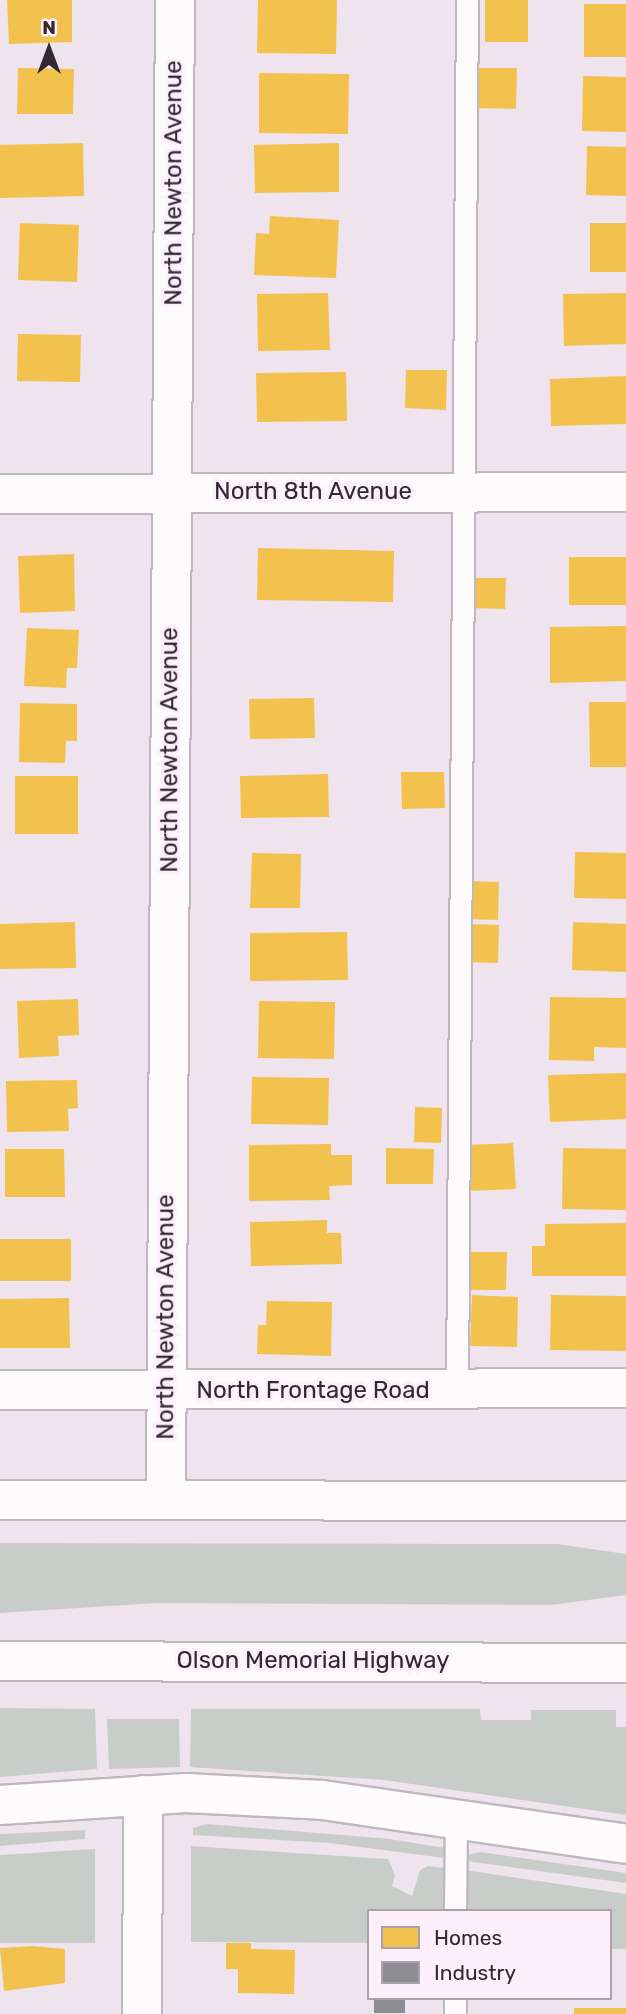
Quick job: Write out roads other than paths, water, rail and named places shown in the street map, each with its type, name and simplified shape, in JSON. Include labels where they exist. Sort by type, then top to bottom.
[{"type":"street","name":"North Newton Avenue","points":[[166,1500],[164,1391],[175,0]]},
{"type":"street","name":"North 8th Avenue","points":[[0,494],[626,492]]},
{"type":"street","name":"North Frontage Road","points":[[0,1390],[457,1391],[626,1388]]},
{"type":"street","points":[[0,1500],[626,1501]]},
{"type":"street","name":"Olson Memorial Highway","points":[[0,1661],[626,1663]]},
{"type":"street","points":[[142,2014],[143,1795]]},
{"type":"street","points":[[0,1805],[143,1795],[322,1800],[456,1817],[626,1844]]},
{"type":"lane","points":[[457,1391],[467,0]]},
{"type":"lane","points":[[455,1909],[456,1817]]}]
